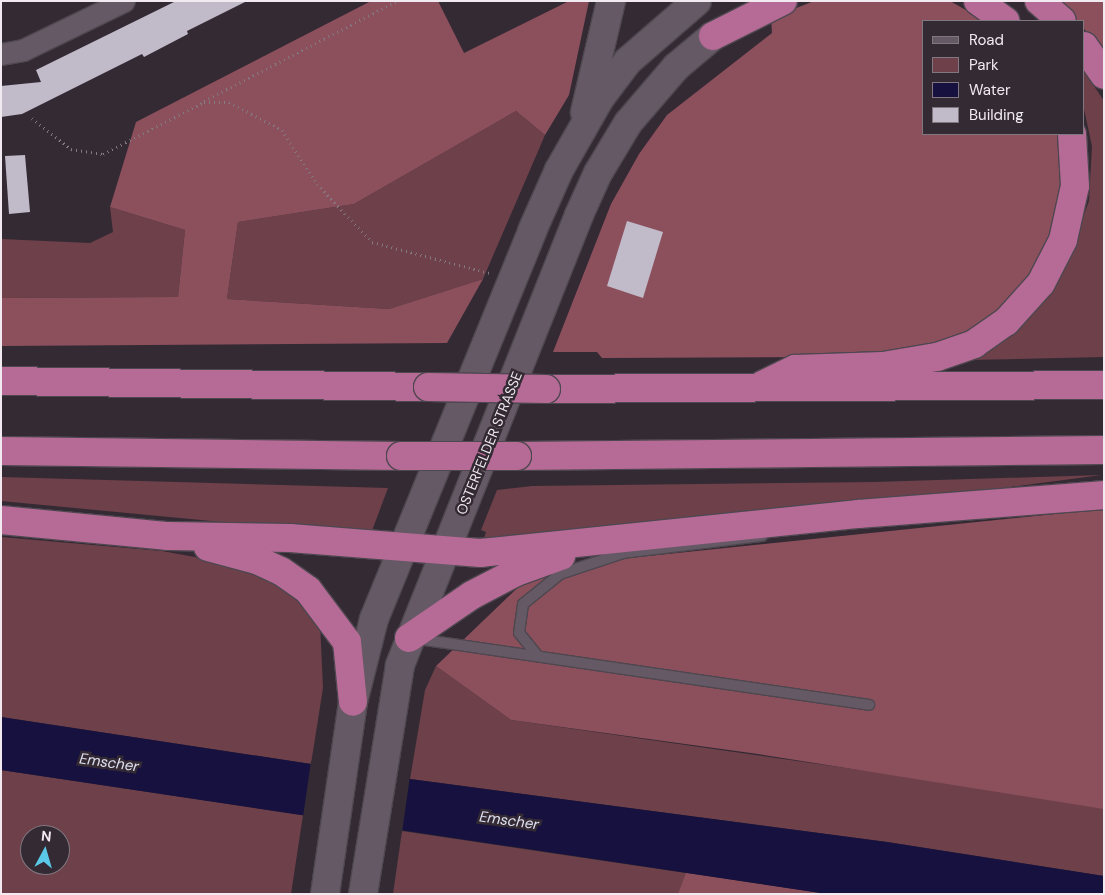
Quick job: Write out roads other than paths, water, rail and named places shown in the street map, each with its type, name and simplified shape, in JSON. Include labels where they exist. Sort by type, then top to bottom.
[{"type":"highway","points":[[713,36],[783,1]]},
{"type":"highway","points":[[978,1],[1005,20]]},
{"type":"highway","points":[[1040,1],[1061,20]]},
{"type":"highway","points":[[1085,48],[1104,76]]},
{"type":"highway","points":[[754,389],[795,369],[883,366],[937,357],[974,344],[1006,322],[1041,283],[1063,240],[1075,186],[1072,135]]},
{"type":"highway","points":[[1,381],[546,389],[1104,386]]},
{"type":"highway","points":[[1,451],[518,456],[1104,450]]},
{"type":"highway","points":[[1,520],[168,536],[290,538],[480,553],[859,514],[1104,495]]},
{"type":"highway","points":[[168,536],[257,560],[280,571],[308,590],[348,642],[352,711]]},
{"type":"highway","points":[[410,638],[472,595],[516,572],[601,542]]},
{"type":"main road","points":[[325,894],[352,711],[374,619],[536,222],[581,125],[611,1]]},
{"type":"main road","points":[[581,125],[628,61],[689,4],[713,36]]},
{"type":"main road","name":"OSTERFELDER STRASSE","points":[[363,894],[396,681],[410,638],[598,173],[648,96],[688,55],[713,36]]},
{"type":"street","points":[[1,54],[23,50],[124,1]]},
{"type":"lane","points":[[536,655],[519,633],[523,604],[560,574],[623,553],[741,541],[859,514]]},
{"type":"lane","points":[[410,638],[869,705]]},
{"type":"water","name":"Emscher","points":[[1,717],[410,779],[887,842],[1104,876],[1104,894],[827,894],[1,770]]}]
